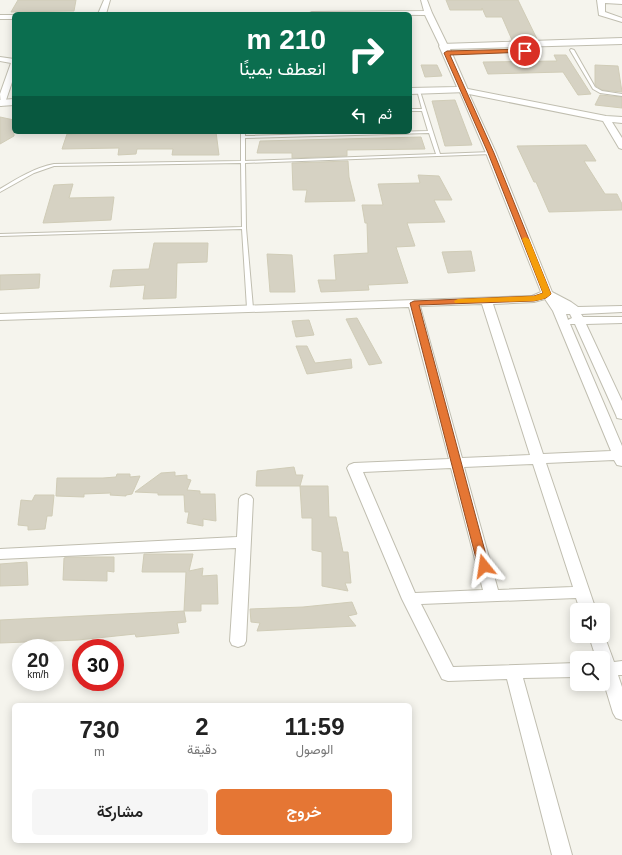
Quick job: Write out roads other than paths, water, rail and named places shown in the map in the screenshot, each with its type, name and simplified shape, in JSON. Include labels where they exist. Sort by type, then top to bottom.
[{"type":"street","points":[[103,12],[107,0]]},
{"type":"street","points":[[424,0],[428,13],[446,50],[491,153],[547,294],[561,316],[621,457],[354,468],[410,599],[448,674],[570,670]]},
{"type":"street","points":[[622,2],[601,0],[602,13],[612,18],[622,20]]},
{"type":"street","points":[[412,13],[428,13]]},
{"type":"street","points":[[0,17],[12,17]]},
{"type":"street","points":[[446,50],[622,41]]},
{"type":"street","points":[[446,50],[622,49]]},
{"type":"street","points":[[0,59],[12,62]]},
{"type":"street","points":[[5,103],[12,72]]},
{"type":"street","points":[[414,91],[464,90],[606,119],[622,120]]},
{"type":"street","points":[[606,119],[622,146]]},
{"type":"street","points":[[0,317],[534,299],[547,294]]},
{"type":"street","points":[[547,294],[567,304],[577,315],[622,415]]},
{"type":"street","points":[[486,300],[586,603]]},
{"type":"street","points":[[414,303],[492,596]]},
{"type":"street","points":[[561,316],[622,309]]},
{"type":"street","points":[[577,315],[622,320]]},
{"type":"street","points":[[238,641],[246,499]]},
{"type":"street","points":[[0,554],[244,542]]},
{"type":"street","points":[[410,599],[582,592]]},
{"type":"street","points":[[600,643],[611,669],[622,713]]},
{"type":"street","points":[[513,672],[562,855]]},
{"type":"lane","points":[[572,50],[594,88],[601,92],[622,95]]},
{"type":"lane","points":[[414,91],[424,110],[438,155]]},
{"type":"lane","points":[[412,110],[424,110]]},
{"type":"lane","points":[[412,132],[431,132]]},
{"type":"lane","points":[[250,308],[244,228],[243,135],[306,134]]},
{"type":"lane","points":[[0,192],[32,171],[54,165],[244,162],[491,153]]},
{"type":"lane","points":[[0,235],[244,228]]}]
